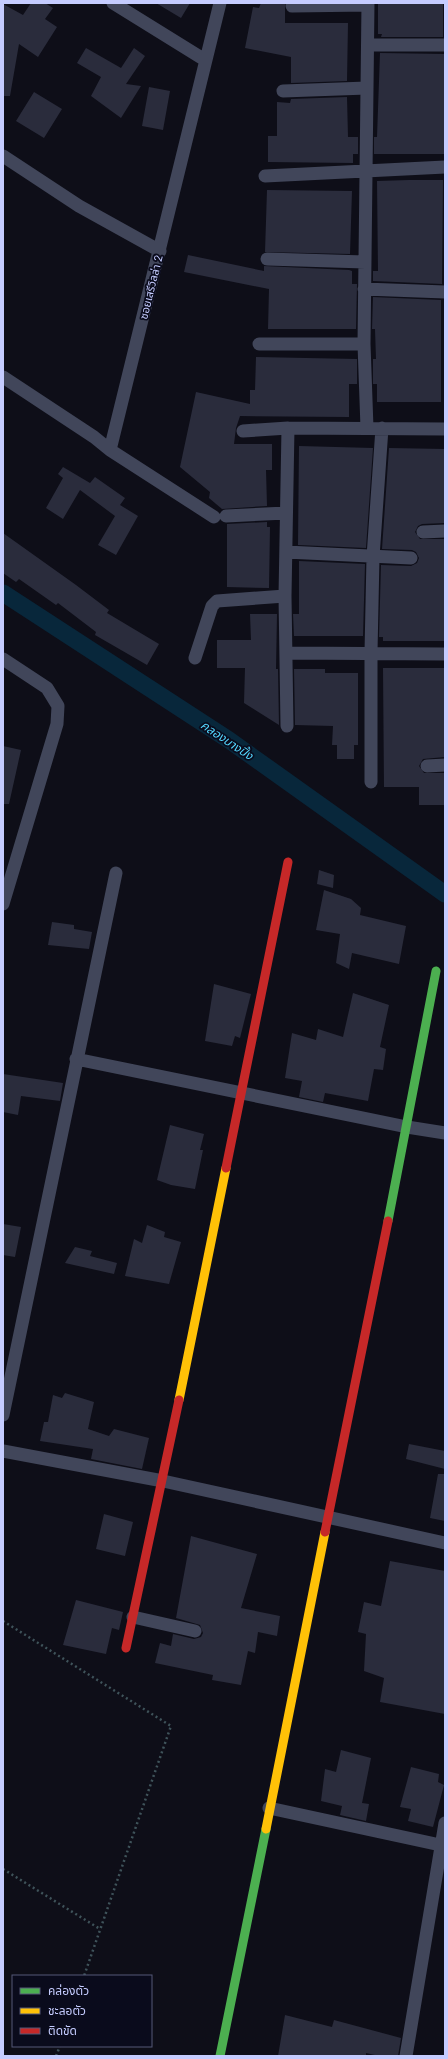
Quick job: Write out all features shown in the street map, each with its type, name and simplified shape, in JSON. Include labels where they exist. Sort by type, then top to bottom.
[{"type":"street","points":[[113,3],[205,60]]},
{"type":"street","name":"ซอยเสรีวิลล่า 2","points":[[110,450],[220,3]]},
{"type":"street","points":[[292,6],[368,4],[367,170],[364,289],[367,428]]},
{"type":"street","points":[[368,45],[445,45]]},
{"type":"street","points":[[284,91],[367,88]]},
{"type":"street","points":[[3,156],[78,206],[160,251]]},
{"type":"street","points":[[265,176],[445,167]]},
{"type":"street","points":[[267,259],[365,262]]},
{"type":"street","points":[[364,289],[445,292]]},
{"type":"street","points":[[259,344],[364,344]]},
{"type":"street","points":[[3,377],[94,437],[110,450],[220,517],[286,513]]},
{"type":"street","points":[[287,726],[285,596],[286,513],[289,456],[288,428]]},
{"type":"street","points":[[243,430],[288,428],[445,429]]},
{"type":"street","points":[[372,782],[371,652],[373,558],[382,428]]},
{"type":"street","points":[[423,532],[445,532]]},
{"type":"street","points":[[286,552],[373,558],[412,558]]},
{"type":"street","points":[[195,658],[212,606],[217,601],[285,596]]},
{"type":"street","points":[[286,653],[371,652],[445,654]]},
{"type":"street","points":[[3,659],[47,688],[58,706],[57,724],[3,904]]},
{"type":"street","points":[[428,766],[445,765]]},
{"type":"street","points":[[126,1648],[163,1480],[243,1093],[288,862]]},
{"type":"street","points":[[3,1415],[116,873]]},
{"type":"street","points":[[220,2056],[407,1127],[436,971]]},
{"type":"street","points":[[76,1059],[407,1127],[445,1133]]},
{"type":"street","points":[[3,1451],[163,1480],[445,1542]]},
{"type":"street","points":[[134,1617],[195,1631]]},
{"type":"street","points":[[269,1808],[443,1845]]},
{"type":"street","points":[[406,2056],[443,1845],[445,1823]]},
{"type":"path","points":[[3,1621],[171,1726],[84,1975]]},
{"type":"path","points":[[3,1869],[100,1929]]},
{"type":"building","points":[[31,3],[45,3],[53,8],[45,19],[57,27],[38,57],[19,44],[10,96],[3,96],[3,4],[23,15]]},
{"type":"building","points":[[156,3],[190,3],[181,18]]},
{"type":"building","points":[[261,3],[285,3],[285,23],[348,23],[347,81],[291,83],[291,57],[245,48],[253,7],[259,8]]},
{"type":"building","points":[[378,3],[443,3],[443,37],[381,37],[382,34],[378,34]]},
{"type":"building","points":[[86,48],[121,68],[134,48],[145,56],[126,84],[141,86],[121,118],[91,96],[101,77],[77,63]]},
{"type":"building","points":[[380,53],[444,54],[444,154],[374,154],[374,137],[377,137]]},
{"type":"building","points":[[149,87],[170,91],[163,130],[142,126]]},
{"type":"building","points":[[34,92],[62,109],[44,138],[16,121]]},
{"type":"building","points":[[347,97],[348,137],[358,137],[358,154],[353,154],[353,163],[268,162],[268,136],[277,136],[277,102],[290,103],[291,99]]},
{"type":"building","points":[[443,180],[442,284],[373,281],[373,271],[378,271],[377,181]]},
{"type":"building","points":[[267,190],[352,191],[350,254],[265,252]]},
{"type":"building","points":[[188,255],[264,271],[264,266],[352,271],[352,284],[357,284],[356,329],[268,329],[269,289],[184,272]]},
{"type":"building","points":[[373,297],[441,300],[441,402],[377,402],[377,384],[373,384],[373,359],[376,359],[375,329],[372,329]]},
{"type":"building","points":[[256,357],[357,359],[357,384],[349,384],[349,417],[240,416],[236,428],[234,444],[272,444],[272,470],[266,470],[267,506],[222,509],[209,498],[210,492],[180,467],[196,392],[250,404],[250,390],[255,390]]},
{"type":"building","points":[[299,446],[373,448],[366,548],[298,545]]},
{"type":"building","points":[[389,448],[445,449],[445,523],[422,524],[418,526],[415,532],[420,539],[445,539],[445,641],[383,641],[383,637],[379,637],[381,565],[411,566],[417,563],[419,558],[416,552],[412,550],[382,549]]},
{"type":"building","points":[[63,467],[90,483],[95,477],[125,498],[120,505],[138,516],[116,555],[98,545],[115,516],[80,490],[63,519],[46,508],[63,478],[58,474]]},
{"type":"building","points":[[267,522],[267,527],[270,527],[269,588],[227,587],[227,524]]},
{"type":"building","points":[[3,533],[109,610],[107,613],[159,644],[147,665],[95,635],[96,632],[58,603],[56,605],[19,579],[16,582],[3,573]]},
{"type":"building","points":[[299,561],[365,564],[363,636],[294,636],[293,614],[299,614]]},
{"type":"building","points":[[250,614],[277,614],[276,669],[278,669],[279,725],[244,703],[245,668],[217,668],[217,640],[251,640]]},
{"type":"building","points":[[383,668],[445,668],[445,757],[423,759],[419,766],[424,773],[445,773],[445,805],[419,805],[419,787],[384,787]]},
{"type":"building","points":[[294,669],[325,669],[325,673],[358,673],[358,745],[354,745],[354,759],[337,759],[337,745],[332,745],[333,726],[295,725]]},
{"type":"building","points":[[3,746],[21,750],[9,804],[3,804]]},
{"type":"building","points":[[319,870],[334,875],[333,888],[317,884]]},
{"type":"building","points":[[324,890],[351,899],[361,908],[360,915],[406,926],[399,964],[352,953],[349,969],[336,963],[340,934],[316,930]]},
{"type":"building","points":[[52,922],[74,925],[74,929],[92,932],[89,949],[48,945]]},
{"type":"building","points":[[214,984],[251,994],[240,1038],[235,1036],[232,1046],[205,1041]]},
{"type":"building","points":[[353,993],[389,1005],[380,1047],[386,1049],[383,1070],[374,1069],[368,1101],[325,1093],[323,1102],[299,1097],[302,1081],[285,1078],[292,1033],[316,1040],[318,1029],[343,1037]]},
{"type":"building","points":[[3,1074],[63,1083],[60,1101],[21,1096],[18,1115],[3,1112]]},
{"type":"building","points":[[170,1125],[204,1134],[200,1150],[203,1150],[195,1189],[171,1185],[157,1180]]},
{"type":"building","points":[[3,1224],[21,1227],[15,1257],[3,1255]]},
{"type":"building","points":[[147,1225],[165,1232],[164,1237],[181,1242],[169,1284],[125,1276],[134,1239],[142,1243]]},
{"type":"building","points":[[75,1247],[92,1251],[90,1256],[117,1263],[114,1274],[65,1263]]},
{"type":"building","points":[[65,1393],[94,1402],[88,1429],[109,1436],[114,1429],[149,1438],[142,1469],[91,1459],[93,1449],[40,1441],[44,1422],[48,1422],[53,1395],[62,1398]]},
{"type":"building","points":[[409,1444],[445,1451],[445,1469],[406,1459]]},
{"type":"building","points":[[438,1474],[445,1474],[445,1521],[430,1518]]},
{"type":"building","points":[[104,1514],[133,1522],[125,1556],[96,1549]]},
{"type":"building","points":[[191,1536],[257,1554],[241,1608],[280,1616],[277,1636],[258,1632],[255,1653],[248,1651],[241,1685],[212,1680],[213,1675],[155,1663],[160,1643],[171,1646],[173,1634],[194,1639],[201,1637],[203,1633],[200,1625],[176,1618]]},
{"type":"building","points":[[390,1561],[445,1571],[445,1714],[380,1702],[384,1678],[364,1671],[366,1634],[358,1632],[364,1602],[381,1606]]},
{"type":"building","points":[[76,1600],[123,1612],[119,1630],[112,1628],[106,1654],[63,1645]]},
{"type":"building","points":[[341,1750],[371,1758],[362,1803],[369,1804],[366,1821],[340,1815],[342,1806],[321,1801],[325,1769],[336,1772]]},
{"type":"building","points":[[411,1767],[439,1774],[438,1782],[444,1785],[433,1827],[408,1821],[411,1809],[400,1807]]},
{"type":"building","points":[[285,2015],[332,2027],[334,2020],[401,2038],[398,2056],[379,2056],[366,2053],[366,2056],[278,2056]]},
{"type":"waterway","name":"คลองบางปิ้ง","points":[[3,593],[229,740],[445,894]]},
{"type":"traffic: fast","points":[[388,1221],[436,971]]},
{"type":"traffic: fast","points":[[220,2056],[266,1829]]},
{"type":"traffic: slow","points":[[179,1400],[226,1168]]},
{"type":"traffic: slow","points":[[266,1829],[325,1532]]},
{"type":"traffic: jam","points":[[226,1168],[288,862]]},
{"type":"traffic: jam","points":[[325,1532],[388,1221]]},
{"type":"traffic: jam","points":[[126,1648],[179,1400]]}]
